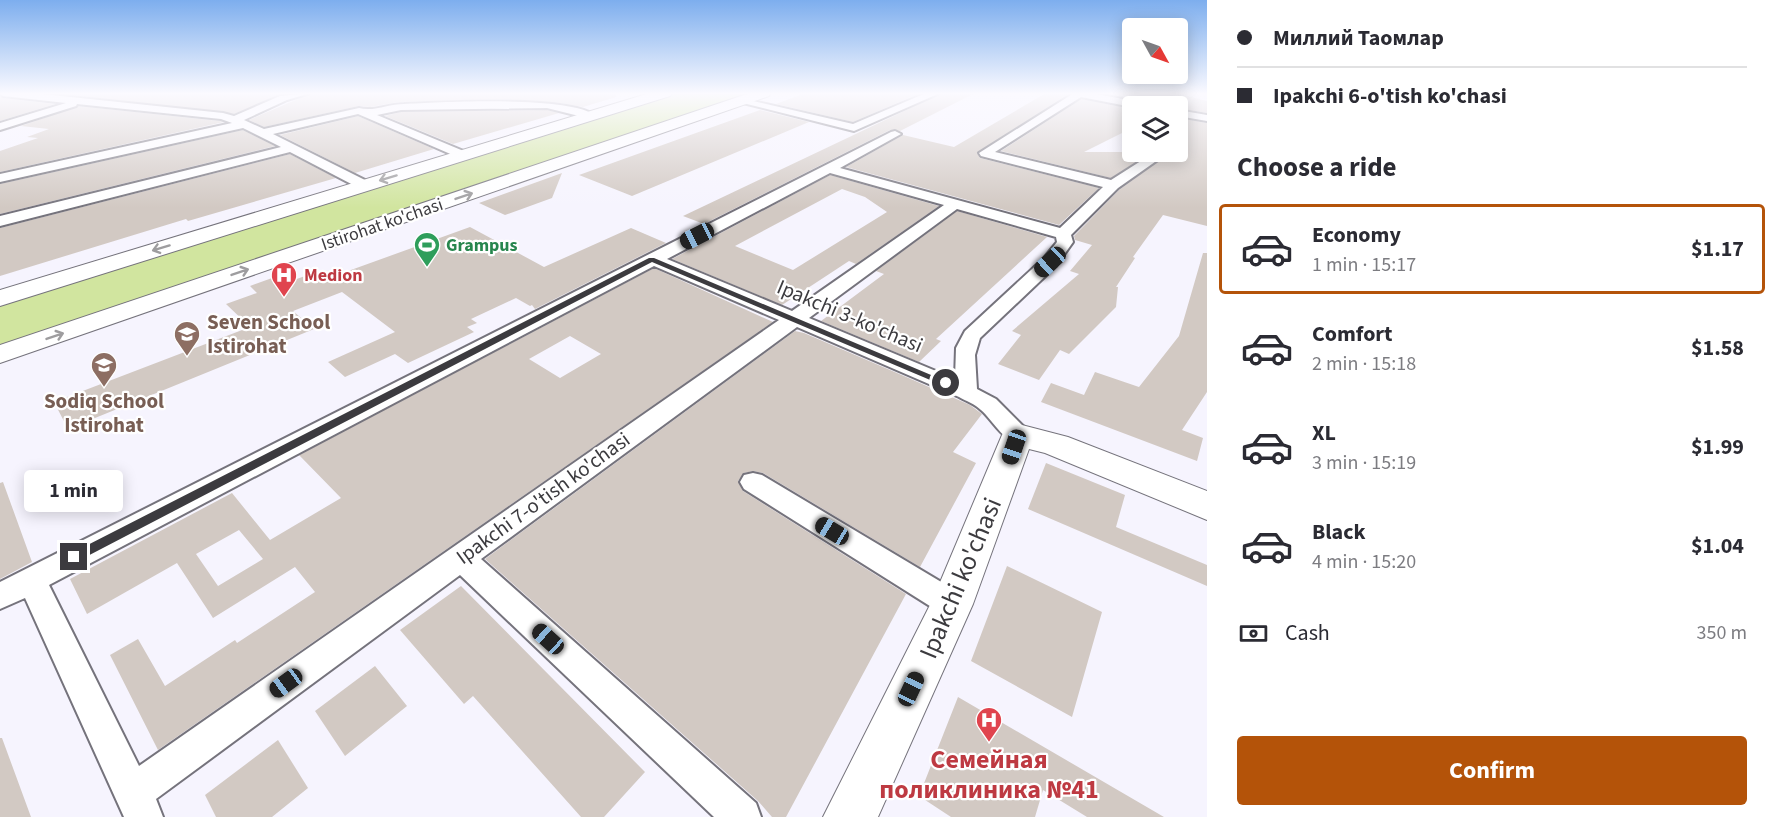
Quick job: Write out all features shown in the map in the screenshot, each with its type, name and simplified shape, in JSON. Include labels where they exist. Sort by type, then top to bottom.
[{"type":"main road","name":"Istirohat ko'chasi","points":[[0,298],[540,131]]},
{"type":"main road","name":"Istirohat ko'chasi","points":[[0,354],[652,131]]},
{"type":"main road","points":[[1018,435],[1056,435],[1207,494]]},
{"type":"main road","points":[[1018,435],[1056,445],[1207,506]]},
{"type":"main road","name":"Ipakchi ko'chasi","points":[[850,817],[951,604],[1018,435]]},
{"type":"street","points":[[0,178],[201,131]]},
{"type":"street","points":[[258,131],[364,185]]},
{"type":"street","points":[[262,133],[270,131]]},
{"type":"street","points":[[407,131],[462,154]]},
{"type":"street","points":[[0,596],[895,134],[882,131]]},
{"type":"street","points":[[1020,131],[985,153],[1113,185]]},
{"type":"street","points":[[0,222],[292,148]]},
{"type":"street","points":[[1063,234],[1113,185],[1148,162]]},
{"type":"street","points":[[827,168],[1063,234]]},
{"type":"street","name":"Ipakchi 7-o'tish ko'chasi","points":[[141,811],[460,558],[955,204]]},
{"type":"street","points":[[967,392],[964,354],[966,343],[972,334],[1050,262],[1065,242],[1063,234]]},
{"type":"street","name":"Ipakchi 3-ko'chasi","points":[[652,259],[967,392],[988,404],[1018,435]]},
{"type":"street","points":[[753,482],[951,604]]},
{"type":"street","points":[[460,558],[742,817]]},
{"type":"street","points":[[31,579],[141,811]]},
{"type":"green space","points":[[550,131],[637,131],[0,346],[0,302]]},
{"type":"building","points":[[43,131],[183,131],[0,172],[0,151],[38,138],[27,137]]},
{"type":"building","points":[[238,131],[245,131],[275,146],[0,214],[0,184]]},
{"type":"building","points":[[296,131],[393,131],[434,149],[355,173],[280,135]]},
{"type":"building","points":[[422,131],[497,131],[453,144]]},
{"type":"building","points":[[701,131],[787,131],[632,196],[579,175]]},
{"type":"building","points":[[862,131],[888,131],[704,224],[683,216]]},
{"type":"building","points":[[981,131],[1011,131],[977,153],[980,158],[1099,188],[1059,225],[846,167],[903,135],[954,147]]},
{"type":"building","points":[[1032,131],[1122,131],[1084,152],[1122,152],[1122,162],[1136,162],[1111,178],[1001,151]]},
{"type":"building","points":[[1188,131],[1207,131],[1207,226],[1163,215],[1133,257],[1135,258],[1116,287],[1118,287],[1116,307],[1069,354],[1060,350],[1039,380],[998,364],[1021,335],[1012,331],[1079,274],[1070,271],[1092,245],[1075,240],[1074,236],[1119,190],[1157,162],[1188,162]]},
{"type":"building","points":[[290,154],[336,178],[188,221],[186,219],[0,276],[0,228]]},
{"type":"building","points":[[562,173],[552,198],[505,215],[479,203]]},
{"type":"building","points":[[830,175],[939,206],[856,264],[849,261],[782,305],[672,259]],"holes":[[[842,189],[865,197],[887,212],[793,270],[735,246]]]},
{"type":"building","points":[[957,211],[1047,237],[936,339],[941,341],[919,362],[821,321],[884,274],[876,271]]},
{"type":"building","points":[[470,227],[544,267],[631,228],[666,243],[535,309],[532,305],[516,298],[471,319],[477,323],[467,327],[474,332],[408,363],[395,354],[345,377],[328,362],[395,332],[342,292],[293,311],[314,329],[68,429],[54,402],[250,327],[226,304],[257,293],[250,286],[286,273],[294,280],[316,272],[326,279]]},
{"type":"building","points":[[1203,253],[1207,253],[1207,392],[1182,430],[1203,438],[1197,461],[1041,402],[1051,383],[1084,395],[1095,372],[1139,387],[1179,336]]},
{"type":"building","points":[[654,268],[773,322],[158,750],[110,655],[138,639],[165,686],[235,640],[237,643],[315,592],[295,567],[213,618],[177,563],[87,614],[70,579],[232,493],[270,540],[341,498],[299,455]],"holes":[[[570,336],[601,354],[560,378],[529,359]],[[239,530],[263,559],[218,586],[196,554]]]},
{"type":"building","points":[[795,331],[970,405],[982,414],[953,452],[976,463],[920,567],[763,473],[753,471],[744,473],[738,481],[743,491],[906,594],[786,817],[772,817],[758,801],[485,559]]},
{"type":"building","points":[[1046,463],[1125,495],[1116,527],[1207,565],[1207,586],[1028,509]]},
{"type":"building","points":[[3,482],[32,562],[0,579],[0,483]]},
{"type":"building","points":[[1007,566],[1102,612],[1072,717],[971,661]]},
{"type":"building","points":[[461,586],[645,772],[604,817],[581,817],[473,696],[464,704],[400,630]]},
{"type":"building","points":[[375,666],[407,706],[345,756],[315,711]]},
{"type":"building","name":"Семейная поликлиника №41","points":[[958,697],[1164,817],[1087,817],[1043,790],[1035,817],[951,817],[919,796]]},
{"type":"building","points":[[0,738],[2,738],[31,817],[0,817]]},
{"type":"building","points":[[278,740],[308,788],[272,817],[216,817],[205,795]]},
{"type":"place","name":"Grampus","points":[[427,268]]},
{"type":"place","name":"Medion","points":[[284,298]]},
{"type":"place","name":"Seven School Istirohat","points":[[187,357]]},
{"type":"place","name":"Sodiq School Istirohat","points":[[104,388]]},
{"type":"place","name":"Семейная поликлиника №41","points":[[989,743]]},
{"type":"route","points":[[74,557],[652,259],[946,383]]}]
